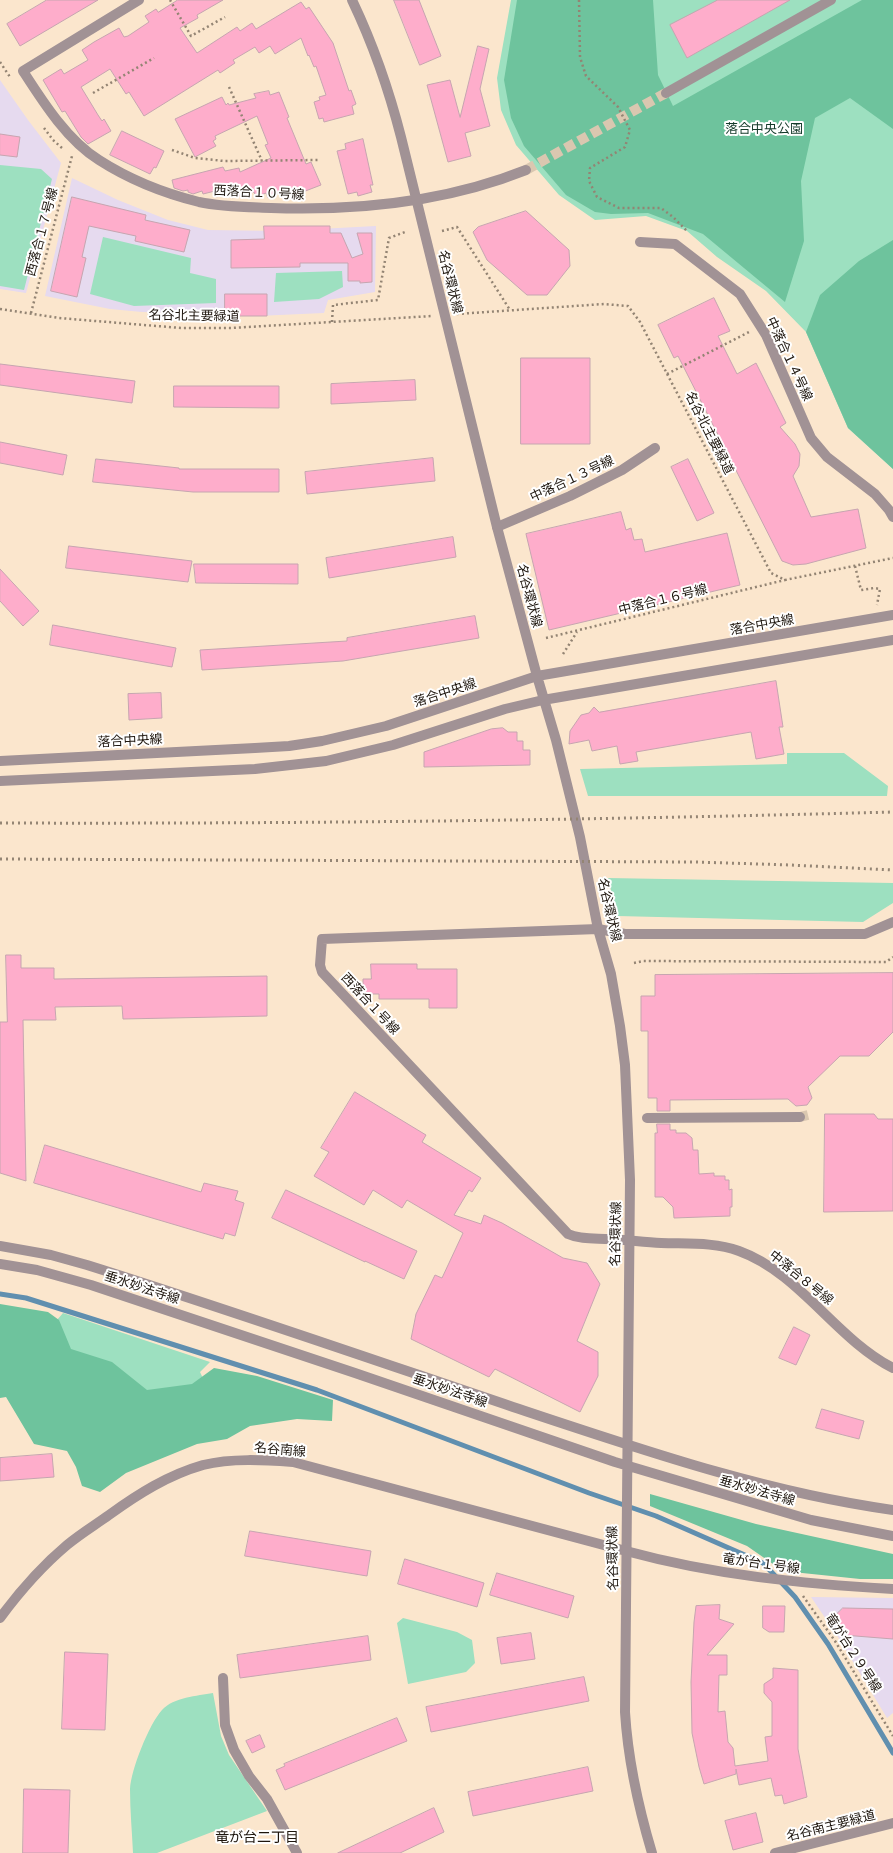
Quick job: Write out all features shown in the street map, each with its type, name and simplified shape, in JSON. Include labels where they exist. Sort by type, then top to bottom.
[{"type":"street","name":"西落合１０号線","points":[[139,0],[23,71],[54,116],[74,138],[98,159],[128,176],[161,191],[208,203],[243,207],[338,208],[416,199]]},
{"type":"street","name":"名谷環状線","points":[[352,0],[372,44],[390,95],[497,526],[580,837],[598,929],[611,974],[624,1048],[629,1152],[630,1240],[625,1712],[627,1738],[639,1810],[652,1853]]},
{"type":"street","points":[[666,93],[832,0]]},
{"type":"street","points":[[416,199],[494,183],[526,170]]},
{"type":"street","name":"中落合１４号線","points":[[640,242],[675,244],[740,294],[766,335],[811,438],[827,457],[875,494],[893,517]]},
{"type":"street","name":"中落合１３号線","points":[[497,526],[570,496],[622,470],[655,448]]},
{"type":"street","name":"落合中央線","points":[[0,761],[262,748],[322,741],[386,726],[536,676],[893,616]]},
{"type":"street","points":[[0,781],[255,769],[326,761],[393,745],[504,709],[543,700],[893,640]]},
{"type":"street","points":[[598,929],[625,934],[865,934],[893,922]]},
{"type":"street","name":"西落合１号線","points":[[598,929],[322,939],[320,965],[322,972],[568,1234],[578,1238],[630,1240]]},
{"type":"street","points":[[646,1118],[800,1117]]},
{"type":"street","name":"中落合８号線","points":[[630,1240],[660,1243],[706,1244],[740,1251],[769,1266],[799,1290],[872,1355],[893,1368]]},
{"type":"street","name":"垂水妙法寺線","points":[[0,1246],[51,1255],[107,1271],[661,1455],[816,1496],[853,1504],[893,1510]]},
{"type":"street","name":"垂水妙法寺線","points":[[0,1264],[37,1270],[91,1285],[369,1377],[615,1462],[811,1520],[893,1536]]},
{"type":"street","name":"名谷南線","points":[[0,1618],[27,1584],[63,1549],[135,1496],[169,1478],[203,1465],[235,1460],[293,1462],[626,1551]]},
{"type":"street","name":"竜が台１号線","points":[[626,1551],[726,1573],[794,1582],[893,1589]]},
{"type":"street","points":[[223,1678],[224,1725],[234,1750],[249,1776],[268,1799],[296,1853]]},
{"type":"street","name":"名谷南主要緑道","points":[[775,1853],[893,1823]]},
{"type":"path","points":[[170,0],[191,36],[225,17]]},
{"type":"path","points":[[579,0],[580,57],[586,76],[618,107],[630,130],[625,147],[590,168],[589,181],[597,197],[620,208],[661,208],[673,217],[687,231]]},
{"type":"path","points":[[93,93],[154,58]]},
{"type":"path","points":[[0,62],[10,77]]},
{"type":"path","points":[[230,87],[262,161]]},
{"type":"path","points":[[172,150],[195,158],[224,161],[318,160]]},
{"type":"path","name":"西落合１７号線","points":[[31,313],[72,156]]},
{"type":"path","points":[[442,231],[457,227],[510,311]]},
{"type":"path","points":[[332,322],[333,305],[378,300],[389,238],[405,232]]},
{"type":"path","name":"名谷北主要緑道","points":[[500,311],[604,304],[628,306],[640,322],[771,573],[785,580]]},
{"type":"path","name":"名谷北主要緑道","points":[[0,309],[59,318],[127,325],[181,328],[232,328],[389,318]]},
{"type":"path","points":[[667,374],[751,331]]},
{"type":"path","points":[[785,580],[893,558]]},
{"type":"path","points":[[855,566],[861,590],[874,588],[880,589],[877,605]]},
{"type":"path","name":"中落合１６号線","points":[[546,638],[785,580]]},
{"type":"path","points":[[563,654],[578,631]]},
{"type":"path","points":[[634,964],[643,961],[886,962],[893,958]]},
{"type":"path","name":"竜が台２９号線","points":[[794,1582],[835,1641],[893,1736]]},
{"type":"shaded area","points":[[0,80],[61,163],[26,293],[0,289]]},
{"type":"shaded area","points":[[72,178],[118,200],[168,220],[208,230],[280,231],[376,226],[375,292],[328,300],[324,313],[257,316],[142,312],[110,309],[45,296]]},
{"type":"shaded area","points":[[811,1597],[893,1598],[893,1713],[887,1718],[838,1637]]},
{"type":"green space","name":"落合中央公園","points":[[511,0],[893,0],[893,469],[848,428],[806,332],[766,291],[717,257],[687,231],[646,216],[595,220],[559,195],[516,145],[501,110],[497,78]]},
{"type":"green space","name":"落合中央公園","points":[[517,0],[653,0],[658,75],[673,106],[862,0],[893,0],[893,129],[850,98],[815,118],[801,181],[804,241],[785,302],[703,234],[648,213],[611,214],[595,212],[566,195],[524,146],[511,118],[504,80]]},
{"type":"green space","points":[[0,165],[41,169],[52,179],[24,290],[0,286]]},
{"type":"green space","points":[[103,237],[191,258],[190,273],[216,279],[216,303],[134,306],[90,294]]},
{"type":"green space","points":[[893,240],[893,469],[848,428],[806,332],[820,295],[859,261]]},
{"type":"green space","points":[[342,271],[343,287],[319,299],[274,302],[276,273]]},
{"type":"green space","points":[[787,753],[844,753],[888,786],[887,796],[588,796],[580,769],[787,764]]},
{"type":"green space","points":[[608,878],[893,883],[893,903],[863,922],[617,916]]},
{"type":"green space","points":[[0,1304],[48,1312],[59,1320],[71,1349],[112,1362],[147,1390],[192,1384],[214,1368],[257,1376],[333,1400],[332,1421],[297,1419],[250,1426],[227,1439],[197,1444],[126,1473],[100,1492],[82,1486],[76,1467],[67,1451],[34,1444],[6,1397],[0,1398]]},
{"type":"green space","points":[[63,1313],[210,1362],[200,1372],[208,1389],[142,1409],[66,1357],[51,1327]]},
{"type":"green space","points":[[650,1494],[756,1524],[893,1554],[893,1579],[860,1579],[783,1571],[747,1546],[650,1506]]},
{"type":"green space","points":[[403,1618],[457,1632],[472,1640],[475,1663],[466,1672],[408,1684],[397,1623]]},
{"type":"green space","points":[[213,1693],[221,1736],[229,1755],[267,1811],[157,1853],[133,1853],[130,1789],[137,1759],[146,1736],[162,1710],[173,1702]]},
{"type":"building","points":[[47,0],[98,0],[20,46],[7,24]]},
{"type":"building","points":[[178,0],[223,0],[197,15],[198,18],[180,28],[197,53],[237,27],[240,31],[252,23],[256,29],[301,2],[306,9],[309,7],[333,43],[349,91],[351,90],[356,104],[352,106],[354,114],[324,122],[323,118],[319,119],[314,102],[320,100],[319,97],[326,95],[316,66],[314,67],[309,55],[308,56],[301,38],[275,54],[270,46],[259,53],[255,47],[233,60],[235,63],[220,73],[218,70],[144,116],[129,92],[126,94],[110,69],[81,87],[102,121],[104,119],[111,131],[88,144],[81,137],[65,111],[62,112],[43,80],[61,69],[64,74],[88,60],[82,50],[94,42],[119,28],[124,37],[128,36],[149,22],[145,16],[156,9],[158,12]]},
{"type":"building","points":[[394,0],[419,0],[441,56],[420,65]]},
{"type":"building","points":[[718,0],[790,0],[687,58],[670,25]]},
{"type":"building","points":[[478,46],[489,49],[480,89],[490,126],[465,133],[471,156],[448,162],[427,85],[450,80],[460,117]]},
{"type":"building","points":[[269,91],[270,95],[279,92],[289,117],[287,118],[306,164],[311,162],[321,185],[295,195],[294,192],[281,197],[279,193],[268,198],[266,193],[256,197],[254,192],[232,198],[230,193],[216,197],[215,191],[203,194],[202,191],[193,194],[188,192],[188,190],[183,191],[174,188],[172,180],[223,167],[225,171],[239,168],[240,172],[271,158],[265,145],[268,144],[257,116],[215,136],[216,139],[213,141],[216,146],[195,157],[175,119],[222,97],[226,105],[228,103],[229,105],[256,98],[254,94]]},
{"type":"building","points":[[122,131],[164,151],[156,168],[154,167],[150,174],[110,155]]},
{"type":"building","points":[[0,134],[20,137],[17,157],[0,155]]},
{"type":"building","points":[[363,139],[373,185],[370,185],[372,192],[358,196],[357,192],[348,194],[337,151],[346,149],[345,144]]},
{"type":"building","points":[[72,197],[146,215],[145,220],[190,230],[184,252],[135,241],[136,236],[89,226],[82,257],[86,258],[77,297],[51,291]]},
{"type":"building","points":[[526,211],[569,250],[570,266],[547,295],[527,295],[487,260],[473,232],[478,227]]},
{"type":"building","points":[[264,226],[330,226],[330,233],[341,233],[352,258],[363,254],[357,233],[372,233],[372,282],[360,283],[360,281],[348,281],[348,263],[300,263],[300,267],[231,268],[231,240],[264,239]]},
{"type":"building","points":[[225,294],[267,294],[267,316],[225,316]]},
{"type":"building","points":[[714,298],[730,331],[718,336],[737,374],[756,363],[786,423],[780,427],[795,444],[800,454],[799,466],[793,476],[811,517],[858,509],[866,548],[806,564],[793,565],[782,561],[678,356],[674,358],[658,325]]},
{"type":"building","points":[[521,358],[590,358],[590,444],[521,444]]},
{"type":"building","points":[[0,364],[135,381],[132,403],[0,385]]},
{"type":"building","points":[[415,380],[416,400],[331,404],[331,384]]},
{"type":"building","points":[[174,386],[279,386],[279,408],[174,407]]},
{"type":"building","points":[[0,442],[67,455],[63,475],[0,463]]},
{"type":"building","points":[[433,458],[435,481],[307,494],[305,472]]},
{"type":"building","points":[[96,459],[179,469],[279,469],[279,492],[193,492],[93,482]]},
{"type":"building","points":[[688,459],[714,513],[697,521],[671,467]]},
{"type":"building","points":[[621,512],[626,530],[631,528],[634,540],[642,539],[645,552],[727,533],[740,585],[549,630],[526,534]]},
{"type":"building","points":[[453,537],[456,557],[329,578],[326,558]]},
{"type":"building","points":[[69,546],[192,561],[188,582],[66,568]]},
{"type":"building","points":[[194,564],[298,564],[298,584],[196,583]]},
{"type":"building","points":[[0,569],[39,611],[23,626],[0,601]]},
{"type":"building","points":[[475,616],[479,638],[343,661],[202,670],[200,650],[347,641],[347,638]]},
{"type":"building","points":[[53,625],[176,648],[172,667],[50,645]]},
{"type":"building","points":[[776,681],[783,727],[779,727],[784,754],[756,759],[751,732],[636,752],[638,761],[620,764],[617,746],[592,751],[589,740],[569,744],[570,731],[581,715],[589,713],[594,707],[599,712]]},
{"type":"building","points":[[161,693],[162,718],[129,720],[128,694]]},
{"type":"building","points":[[503,728],[508,732],[517,732],[517,741],[523,741],[523,750],[530,750],[530,765],[424,767],[424,752],[491,729]]},
{"type":"building","points":[[6,955],[21,955],[21,968],[54,968],[54,979],[267,976],[267,1016],[123,1019],[122,1006],[55,1007],[56,1020],[23,1020],[26,1181],[0,1173],[0,1022],[7,1022]]},
{"type":"building","points":[[371,964],[417,964],[417,969],[457,969],[457,1008],[429,1008],[429,999],[379,999],[379,994],[363,994],[363,979],[371,979]]},
{"type":"building","points":[[893,973],[893,1032],[869,1056],[840,1056],[808,1087],[812,1098],[807,1105],[796,1106],[788,1099],[670,1100],[670,1111],[657,1111],[657,1098],[648,1098],[648,1031],[641,1031],[641,996],[655,996],[655,975]]},
{"type":"building","points":[[355,1092],[426,1135],[422,1142],[481,1178],[472,1192],[469,1190],[454,1215],[481,1224],[484,1215],[502,1223],[563,1258],[587,1263],[600,1284],[577,1341],[598,1352],[598,1376],[580,1412],[495,1369],[489,1377],[411,1339],[416,1314],[435,1275],[442,1278],[463,1233],[407,1200],[402,1208],[373,1190],[364,1205],[314,1176],[329,1152],[321,1148]]},
{"type":"building","points":[[825,1114],[874,1114],[878,1119],[893,1119],[893,1211],[824,1212]]},
{"type":"building","points":[[657,1124],[670,1124],[670,1130],[676,1130],[676,1133],[686,1133],[692,1138],[693,1150],[698,1150],[699,1174],[714,1173],[714,1176],[725,1176],[725,1180],[729,1180],[729,1190],[732,1189],[732,1207],[730,1207],[730,1216],[674,1218],[673,1207],[663,1197],[655,1197],[655,1133],[657,1133]]},
{"type":"building","points":[[45,1145],[201,1192],[204,1183],[238,1191],[235,1200],[244,1203],[235,1236],[225,1233],[223,1239],[34,1183]]},
{"type":"building","points":[[286,1190],[417,1251],[404,1279],[272,1218]]},
{"type":"building","points":[[794,1327],[810,1335],[796,1365],[779,1358]]},
{"type":"building","points":[[822,1409],[864,1421],[859,1439],[816,1428]]},
{"type":"building","points":[[52,1454],[54,1477],[0,1481],[0,1458]]},
{"type":"building","points":[[250,1531],[371,1551],[367,1576],[245,1556]]},
{"type":"building","points":[[405,1559],[484,1583],[477,1607],[398,1584]]},
{"type":"building","points":[[497,1573],[574,1596],[568,1618],[490,1595]]},
{"type":"building","points":[[720,1605],[719,1619],[734,1624],[707,1655],[727,1655],[727,1675],[719,1675],[718,1712],[725,1711],[728,1742],[733,1748],[735,1766],[768,1761],[765,1737],[772,1736],[772,1702],[764,1693],[764,1684],[773,1678],[773,1668],[798,1670],[798,1749],[807,1797],[784,1804],[782,1795],[775,1796],[771,1778],[739,1785],[736,1769],[736,1774],[704,1784],[692,1733],[691,1682],[694,1622],[696,1606]]},
{"type":"building","points":[[763,1606],[785,1606],[784,1632],[769,1632],[763,1628]]},
{"type":"building","points":[[843,1608],[893,1609],[893,1639],[843,1635],[832,1619]]},
{"type":"building","points":[[531,1633],[535,1659],[501,1664],[497,1638]]},
{"type":"building","points":[[368,1636],[371,1660],[240,1678],[237,1655]]},
{"type":"building","points":[[65,1652],[108,1654],[105,1730],[62,1729]]},
{"type":"building","points":[[584,1677],[589,1701],[431,1732],[426,1707]]},
{"type":"building","points":[[397,1718],[407,1741],[285,1790],[276,1770],[285,1766],[284,1764]]},
{"type":"building","points":[[260,1735],[265,1747],[252,1753],[246,1741]]},
{"type":"building","points":[[588,1767],[593,1791],[473,1816],[468,1792]]},
{"type":"building","points":[[24,1789],[70,1790],[68,1853],[23,1853]]},
{"type":"building","points":[[434,1808],[444,1832],[400,1853],[338,1853]]},
{"type":"building","points":[[756,1813],[763,1842],[733,1850],[725,1821]]},
{"type":"waterway","points":[[0,1294],[26,1298],[317,1390],[589,1493],[656,1516],[763,1563],[795,1597],[828,1644],[893,1753]]},
{"type":"tunnel","points":[[526,170],[666,93]]},
{"type":"tunnel","points":[[800,1117],[808,1115]]},
{"type":"railway","points":[[0,823],[446,821],[893,812]]},
{"type":"railway","points":[[0,859],[696,862],[893,870]]},
{"type":"district","name":"竜が台二丁目","points":[[257,1838]]}]
